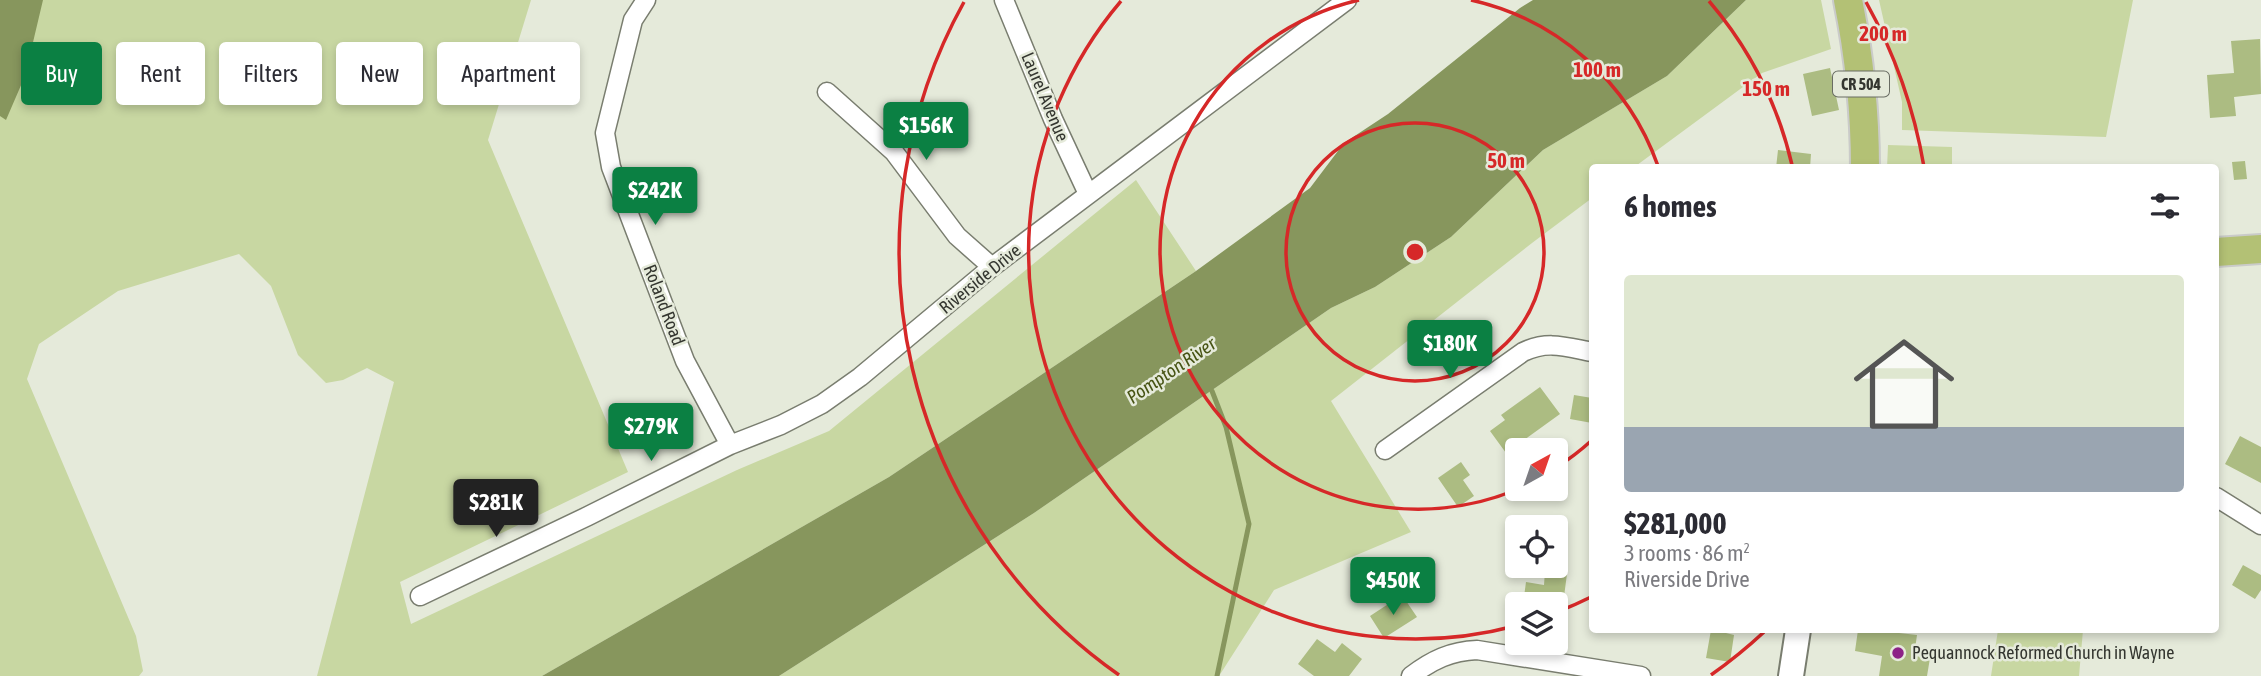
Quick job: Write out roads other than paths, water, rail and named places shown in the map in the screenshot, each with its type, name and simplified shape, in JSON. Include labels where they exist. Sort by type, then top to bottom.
[{"type":"main road","name":"CR 504","points":[[1848,0],[1857,45],[1865,164]]},
{"type":"main road","points":[[2219,252],[2261,249]]},
{"type":"main road","points":[[1791,676],[1798,633]]},
{"type":"street","name":"Roland Road","points":[[646,0],[633,20],[605,133],[611,167],[685,361],[730,445]]},
{"type":"street","name":"Laurel Avenue","points":[[1004,0],[1053,119],[1088,194]]},
{"type":"street","name":"Riverside Drive","points":[[420,596],[730,445],[781,425],[822,404],[860,377],[992,267],[1191,120],[1347,0]]},
{"type":"street","points":[[827,92],[894,152],[957,236],[992,267]]},
{"type":"street","points":[[1385,450],[1535,346],[1548,344],[1589,351]]},
{"type":"street","points":[[2219,499],[2261,525]]},
{"type":"street","points":[[1411,676],[1443,656],[1477,650],[1641,676]]},
{"type":"water","points":[[0,0],[43,0],[33,42],[21,42],[21,85],[6,120],[0,116]]},
{"type":"water","name":"Pompton River","points":[[1533,0],[1746,0],[1667,76],[1543,150],[1451,237],[1375,287],[1331,308],[1034,513],[779,676],[542,676],[889,477],[1196,271],[1310,188],[1344,143],[1388,114]]},
{"type":"waterway","points":[[1212,391],[1226,427],[1249,524],[1217,676]]},
{"type":"place","name":"Pequannock Reformed Church in Wayne","points":[[1898,653]]}]
